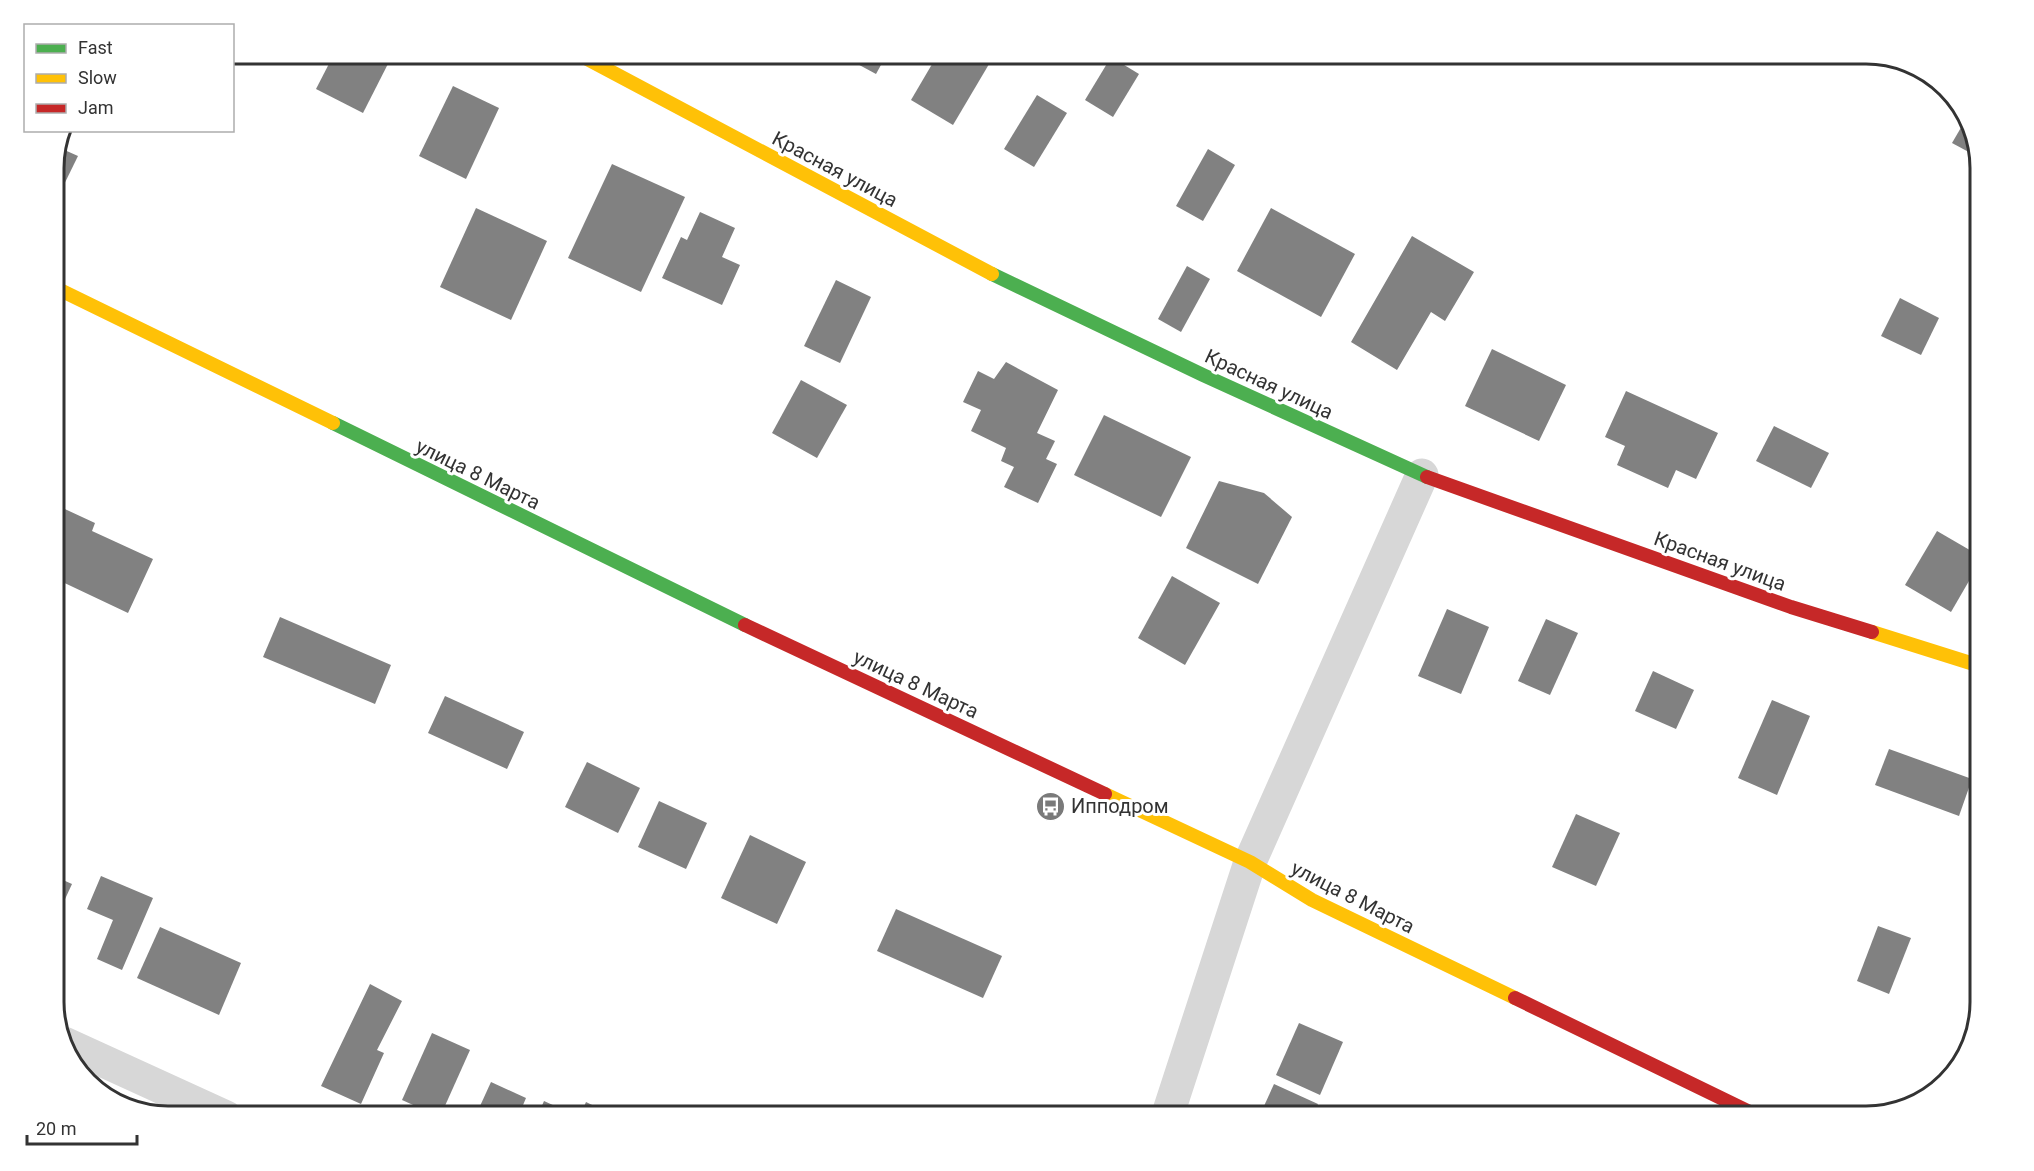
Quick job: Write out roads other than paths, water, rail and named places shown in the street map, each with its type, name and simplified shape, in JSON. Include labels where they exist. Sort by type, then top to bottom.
[{"type":"main road","name":"Красная улица","points":[[597,64],[973,265],[1422,476],[1791,607],[1970,663]]},
{"type":"main road","name":"улица 8 Марта","points":[[65,292],[777,641],[1250,862],[1312,900],[1737,1106]]},
{"type":"street","points":[[1171,1106],[1250,862],[1422,476]]},
{"type":"street","points":[[75,1048],[202,1106]]},
{"type":"place","name":"Ипподром","points":[[1050,806]]}]
